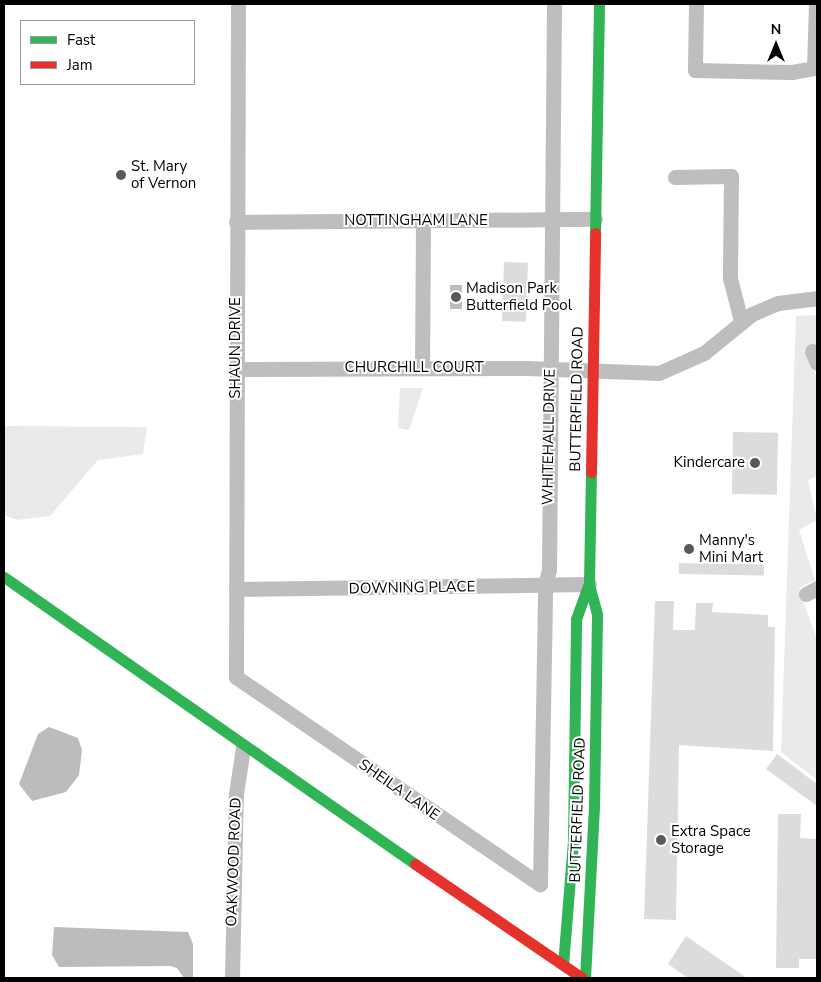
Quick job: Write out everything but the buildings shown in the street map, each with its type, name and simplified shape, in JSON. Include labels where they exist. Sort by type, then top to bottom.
[{"type":"main road","name":"BUTTERFIELD ROAD","points":[[583,978],[594,807],[598,614],[589,584],[599,4]]},
{"type":"main road","points":[[4,577],[243,747],[583,978]]},
{"type":"main road","name":"BUTTERFIELD ROAD","points":[[563,965],[573,840],[576,619],[589,584]]},
{"type":"street","name":"SHAUN DRIVE","points":[[238,4],[236,677],[248,686]]},
{"type":"street","name":"WHITEHALL DRIVE","points":[[539,869],[545,585],[549,570],[554,4]]},
{"type":"street","points":[[696,4],[695,70],[792,72],[814,68],[816,4]]},
{"type":"street","points":[[674,177],[732,176],[730,278],[741,321]]},
{"type":"street","name":"NOTTINGHAM LANE","points":[[236,222],[595,219]]},
{"type":"street","points":[[422,368],[423,221]]},
{"type":"street","name":"CHURCHILL COURT","points":[[236,369],[550,369],[646,374],[670,370],[704,353],[741,321],[778,303],[817,298]]},
{"type":"street","name":"DOWNING PLACE","points":[[236,589],[589,584]]},
{"type":"street","name":"SHEILA LANE","points":[[248,686],[540,884],[539,869]]},
{"type":"street","name":"OAKWOOD ROAD","points":[[232,978],[235,803],[243,747]]},
{"type":"shaded area","name":"Madison Park Butterfield Pool","points":[[450,285],[462,285],[462,309],[450,309]]},
{"type":"shaded area","points":[[817,315],[817,348],[815,345],[804,350],[817,377],[817,476],[808,480],[817,520],[799,530],[815,580],[799,588],[817,640],[817,780],[781,752],[796,316]]},
{"type":"shaded area","points":[[400,388],[423,388],[409,430],[398,428]]},
{"type":"shaded area","points":[[4,426],[147,427],[143,454],[98,460],[50,516],[17,520],[4,515]]},
{"type":"shaded area","points":[[49,727],[78,738],[82,750],[79,775],[66,792],[32,801],[19,784],[38,734]]},
{"type":"shaded area","points":[[54,927],[188,932],[193,944],[193,978],[184,978],[177,968],[170,966],[59,967],[52,955]]},
{"type":"traffic: fast","points":[[595,233],[599,4]]},
{"type":"traffic: fast","points":[[585,978],[594,807],[597,614],[589,584],[591,472]]},
{"type":"traffic: fast","points":[[4,577],[415,864]]},
{"type":"traffic: fast","points":[[563,965],[573,840],[576,619],[589,584]]},
{"type":"traffic: jam","points":[[591,472],[595,233]]},
{"type":"traffic: jam","points":[[415,864],[582,978]]},
{"type":"place","name":"St. Mary of Vernon","points":[[121,175]]},
{"type":"place","name":"Madison Park Butterfield Pool","points":[[456,297]]},
{"type":"place","name":"Kindercare","points":[[755,463]]},
{"type":"place","name":"Manny's Mini Mart","points":[[689,549]]},
{"type":"place","name":"Extra Space Storage","points":[[661,840]]}]
